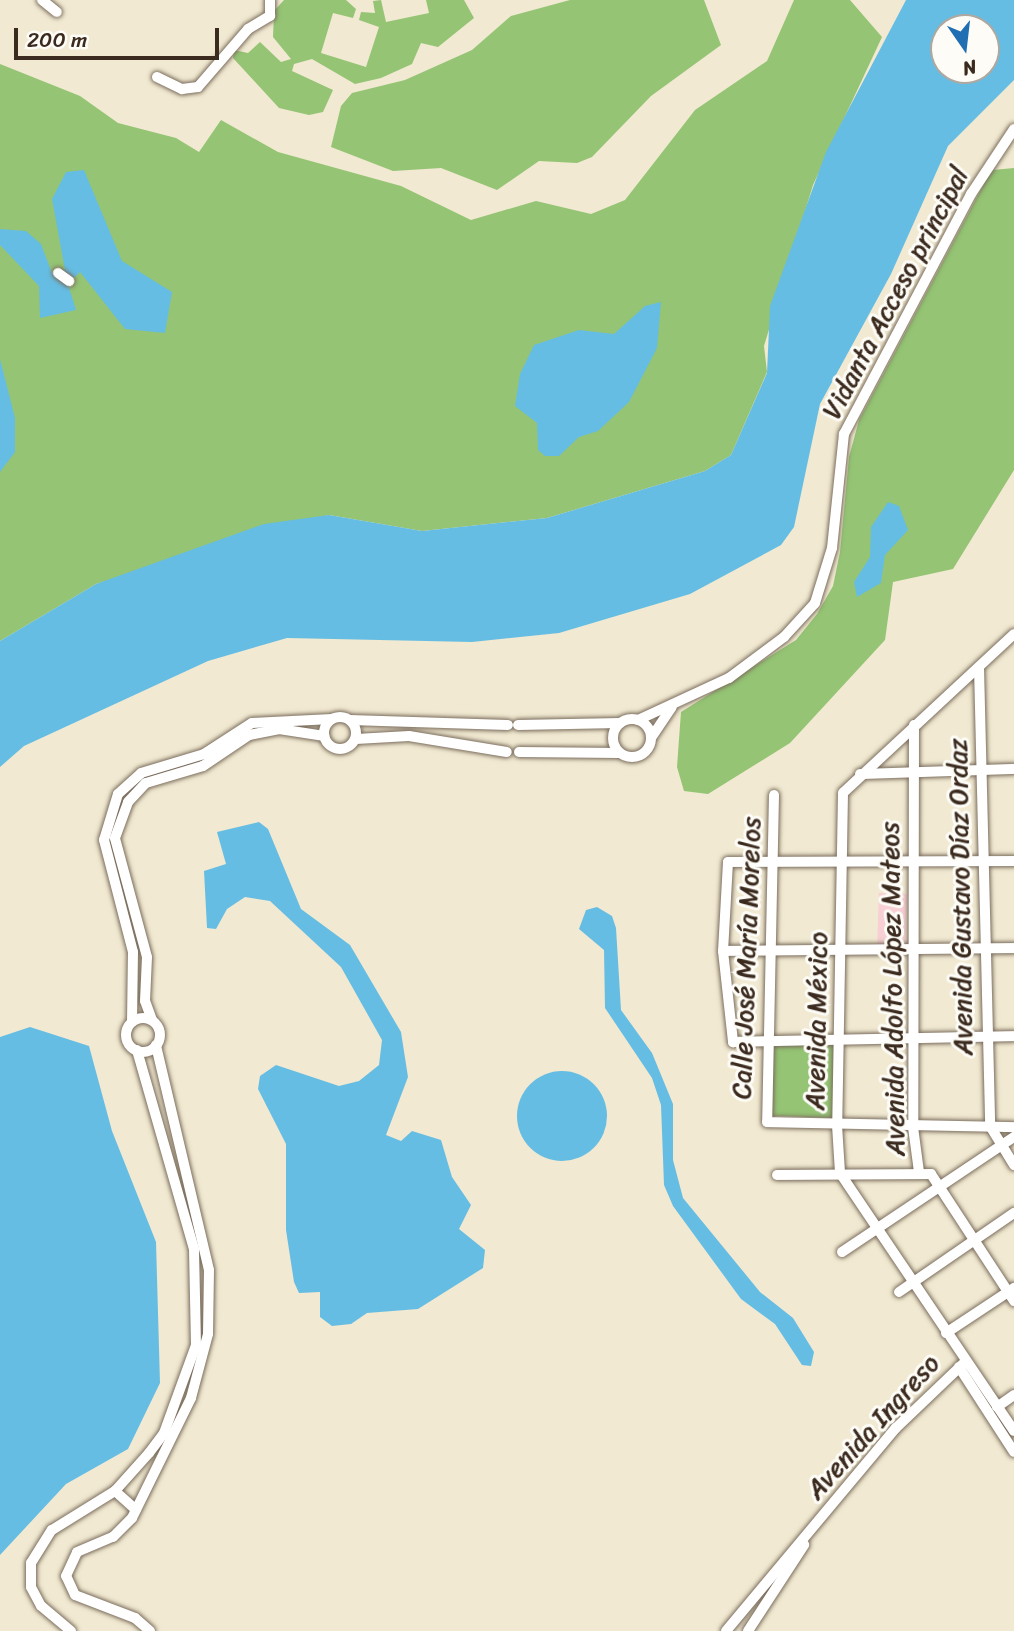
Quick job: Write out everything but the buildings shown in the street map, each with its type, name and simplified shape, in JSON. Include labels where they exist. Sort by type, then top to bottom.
[{"type":"street","points":[[41,0],[57,12],[55,0]]},
{"type":"street","points":[[158,77],[182,89],[198,87],[248,29],[270,16],[270,0]]},
{"type":"street","name":"Vidanta Acceso principal","points":[[638,720],[672,707],[756,659],[816,603],[828,570],[837,471],[850,421],[971,194],[1014,129]]},
{"type":"street","points":[[58,273],[69,281]]},
{"type":"street","name":"Avenida México","points":[[1014,634],[860,774],[843,793],[837,1125],[840,1173],[946,1333],[1014,1452]]},
{"type":"street","name":"Avenida Gustavo Díaz Ordaz","points":[[979,667],[990,1126]]},
{"type":"street","points":[[147,1629],[81,1599],[66,1576],[77,1552],[113,1537],[136,1510],[191,1398],[209,1301],[209,1270],[156,1045],[160,1033],[145,1001],[147,957],[115,838],[128,802],[146,783],[203,766],[249,736],[279,729],[324,736],[339,749],[356,739],[409,736],[513,752],[643,754],[672,707]]},
{"type":"street","points":[[71,1631],[41,1606],[31,1587],[31,1563],[52,1530],[115,1491],[164,1433],[196,1345],[197,1272],[137,1051],[127,1038],[132,1022],[133,953],[104,840],[118,794],[141,773],[204,754],[252,723],[332,719],[513,725],[621,723],[638,720],[651,738]]},
{"type":"street","points":[[324,736],[332,719]]},
{"type":"street","points":[[350,720],[356,739]]},
{"type":"street","points":[[620,753],[613,738],[621,723]]},
{"type":"street","name":"Avenida Adolfo López Mateos","points":[[914,725],[913,1127],[919,1172],[931,1174],[1012,1294]]},
{"type":"street","points":[[860,774],[1014,769]]},
{"type":"street","name":"Calle José María Morelos","points":[[774,795],[767,951],[766,1122],[837,1125]]},
{"type":"street","points":[[1014,861],[728,862],[723,951],[733,1042],[1014,1036]]},
{"type":"street","points":[[723,951],[1014,948]]},
{"type":"street","points":[[132,1022],[152,1020]]},
{"type":"street","points":[[137,1051],[156,1045]]},
{"type":"street","points":[[837,1125],[1014,1127]]},
{"type":"street","points":[[990,1126],[1014,1165]]},
{"type":"street","points":[[842,1252],[1014,1137]]},
{"type":"street","points":[[777,1175],[919,1172]]},
{"type":"street","points":[[899,1292],[1014,1213]]},
{"type":"street","points":[[946,1333],[1012,1294]]},
{"type":"street","name":"Avenida México","points":[[962,1364],[1014,1431]]},
{"type":"street","name":"Avenida Ingreso","points":[[726,1631],[747,1601],[896,1428],[962,1364]]},
{"type":"street","points":[[997,1407],[1014,1395]]},
{"type":"street","points":[[115,1491],[136,1510]]},
{"type":"street","name":"Avenida Ingreso","points":[[748,1631],[816,1524]]},
{"type":"street","points":[[747,1601],[756,1600],[761,1613]]},
{"type":"shaded area","points":[[879,893],[907,894],[905,946],[877,945]]},
{"type":"green space","points":[[284,0],[346,0],[356,9],[353,18],[333,13],[321,53],[366,67],[379,27],[359,20],[361,12],[375,13],[373,1],[381,0],[386,22],[429,13],[426,0],[464,0],[474,18],[438,47],[421,43],[412,64],[381,78],[355,84],[312,59],[294,64],[292,71],[333,90],[323,112],[309,115],[279,108],[233,58],[234,50],[248,53],[260,42],[281,62],[291,59],[273,37],[274,11]]},
{"type":"green space","points":[[570,0],[704,0],[721,45],[651,96],[592,157],[577,163],[539,161],[497,190],[441,168],[393,171],[331,147],[341,106],[352,93],[405,80],[472,50],[511,16]]},
{"type":"green space","points":[[794,0],[850,0],[882,37],[813,185],[764,346],[767,372],[731,455],[705,471],[547,518],[422,531],[329,515],[96,584],[0,641],[0,64],[80,96],[118,123],[176,138],[199,152],[221,120],[278,152],[401,186],[471,220],[536,201],[591,214],[625,200],[695,110],[767,61]]},
{"type":"green space","points":[[1014,168],[1014,470],[953,569],[893,582],[885,640],[790,743],[708,794],[684,791],[677,767],[681,712],[796,640],[817,614],[833,586],[840,552],[849,457],[859,420],[986,180],[993,170]]},
{"type":"green space","points":[[769,1042],[836,1044],[833,1118],[766,1116]]},
{"type":"water","points":[[906,0],[1014,0],[1014,80],[948,146],[891,274],[820,404],[794,527],[781,545],[690,594],[559,633],[472,642],[287,638],[208,661],[24,746],[0,767],[0,641],[96,584],[264,524],[329,515],[422,531],[547,518],[705,471],[731,455],[767,373],[770,306],[826,152]]},
{"type":"water","points":[[84,170],[122,261],[172,292],[165,333],[125,329],[80,272],[68,284],[76,310],[40,318],[39,286],[0,245],[0,229],[26,231],[41,244],[52,273],[65,270],[52,199],[66,172]]},
{"type":"water","points":[[661,302],[657,348],[629,402],[598,431],[579,437],[559,456],[545,456],[538,450],[537,423],[515,406],[520,374],[534,345],[579,330],[614,334],[645,306]]},
{"type":"water","points":[[0,359],[15,418],[15,452],[0,472]]},
{"type":"water","points":[[888,502],[899,506],[908,530],[885,555],[881,583],[857,597],[854,582],[870,557],[871,527]]},
{"type":"water","points":[[259,822],[268,829],[301,909],[350,945],[401,1032],[408,1077],[386,1135],[401,1141],[412,1131],[441,1140],[452,1177],[471,1205],[459,1229],[485,1250],[483,1268],[418,1309],[367,1313],[351,1324],[332,1326],[320,1317],[320,1292],[299,1293],[294,1282],[286,1230],[286,1144],[258,1089],[260,1076],[276,1065],[339,1086],[359,1081],[379,1065],[382,1040],[341,967],[270,901],[245,897],[227,909],[216,929],[207,928],[204,871],[226,864],[217,832]]},
{"type":"water","points":[[597,907],[612,916],[616,928],[621,1010],[652,1053],[673,1104],[673,1160],[683,1198],[760,1292],[793,1318],[814,1352],[811,1366],[802,1365],[775,1324],[741,1299],[673,1206],[664,1185],[661,1105],[652,1078],[605,1008],[604,950],[579,929],[586,910]]},
{"type":"water","points":[[30,1027],[89,1046],[112,1131],[156,1242],[160,1383],[128,1449],[66,1484],[0,1555],[0,1037]]},
{"type":"water","points":[[562,1071],[579,1074],[594,1084],[604,1099],[607,1116],[604,1133],[594,1148],[579,1158],[562,1161],[545,1158],[530,1148],[520,1133],[517,1116],[520,1099],[530,1084],[545,1074]]}]
